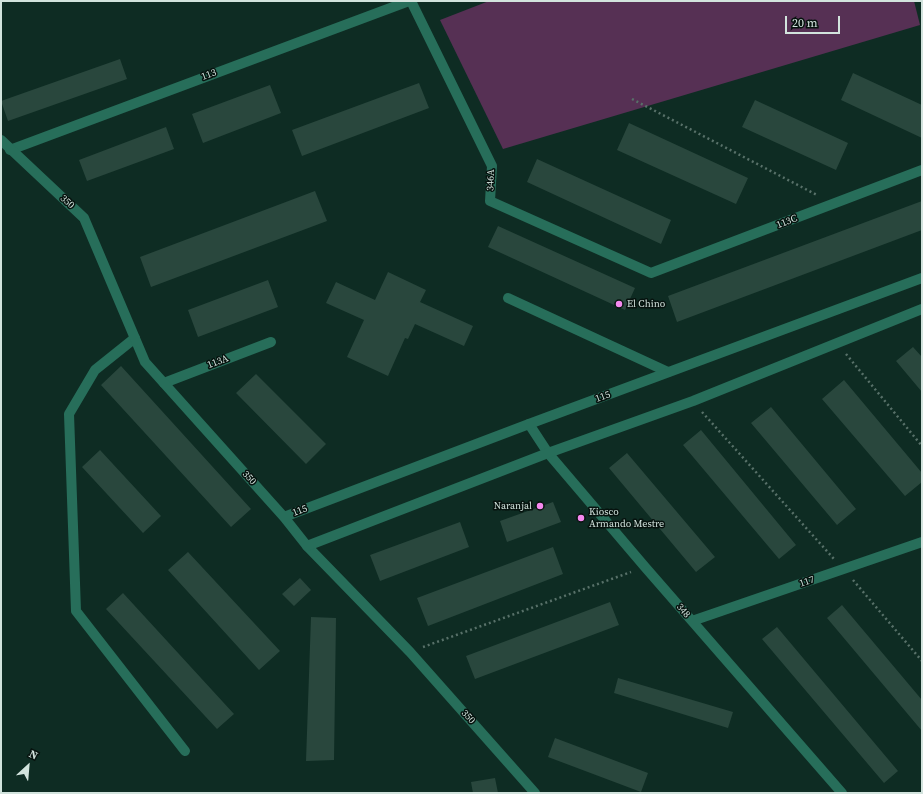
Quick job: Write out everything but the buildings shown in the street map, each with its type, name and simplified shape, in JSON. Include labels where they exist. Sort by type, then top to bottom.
[{"type":"street","name":"113","points":[[10,150],[410,1]]},
{"type":"street","name":"346A","points":[[410,1],[492,166],[490,201],[651,273]]},
{"type":"street","name":"350","points":[[1,140],[84,218],[146,362],[284,517],[307,546],[410,652],[535,793]]},
{"type":"street","name":"113C","points":[[651,273],[922,170]]},
{"type":"street","name":"115","points":[[284,517],[922,278]]},
{"type":"street","points":[[508,298],[668,372]]},
{"type":"street","points":[[307,546],[548,453],[693,401],[922,310]]},
{"type":"street","points":[[135,338],[95,370],[69,414],[76,611],[185,751]]},
{"type":"street","name":"113A","points":[[164,383],[271,342]]},
{"type":"street","name":"348","points":[[529,424],[548,453],[645,568],[842,793]]},
{"type":"street","name":"117","points":[[692,622],[922,542]]},
{"type":"path","points":[[632,99],[833,204]]},
{"type":"path","points":[[837,343],[922,446]]},
{"type":"path","points":[[693,401],[843,569],[922,661]]},
{"type":"path","points":[[410,652],[645,568]]},
{"type":"shaded area","points":[[489,1],[914,1],[920,25],[503,149],[440,20]]},
{"type":"place","name":"El Chino","points":[[619,304]]},
{"type":"place","name":"Naranjal","points":[[540,506]]},
{"type":"place","name":"Kiosco Armando Mestre","points":[[581,518]]}]
